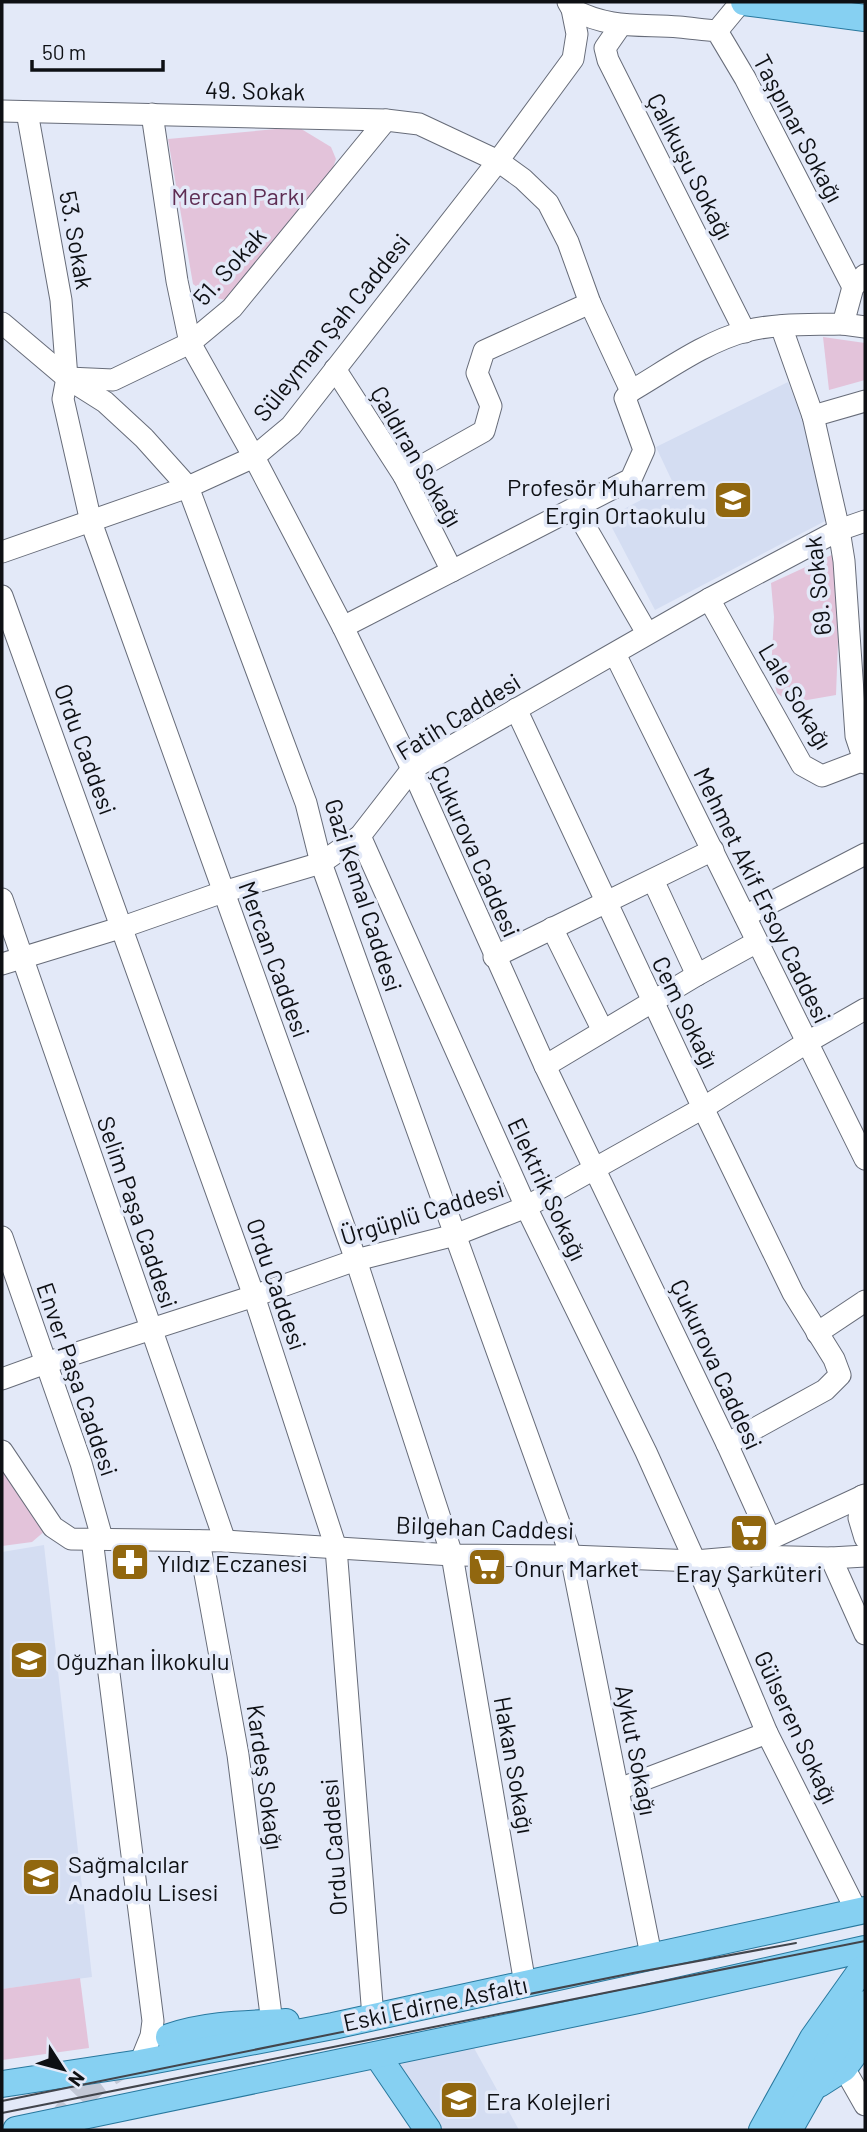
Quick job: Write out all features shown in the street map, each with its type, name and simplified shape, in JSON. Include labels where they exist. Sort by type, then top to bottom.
[{"type":"main road","points":[[742,2],[865,18]]},
{"type":"main road","name":"Eski Edirne Asfaltı","points":[[2,2084],[140,2063],[333,2026],[861,1911]]},
{"type":"main road","points":[[762,2130],[813,2038],[864,1959]]},
{"type":"main road","name":"Eski Edirne Asfaltı","points":[[18,2130],[377,2055],[864,1959]]},
{"type":"main road","points":[[789,2130],[841,2038],[865,2004]]},
{"type":"main road","points":[[169,2037],[200,2028],[247,2023],[302,2021],[333,2026]]},
{"type":"main road","points":[[811,2089],[844,2068],[865,2039]]},
{"type":"main road","points":[[377,2055],[428,2130]]},
{"type":"street","points":[[570,5],[589,18],[621,25],[679,27],[717,32],[742,2]]},
{"type":"street","name":"Süleyman Şah Caddesi","points":[[2,552],[188,487],[254,457],[291,426],[498,162],[573,59],[577,34],[570,5]]},
{"type":"street","name":"Çalıkuşu Sokağı","points":[[621,25],[605,48],[608,60],[745,331]]},
{"type":"street","name":"Taşpınar Sokağı","points":[[717,32],[859,281]]},
{"type":"street","name":"49. Sokak","points":[[2,111],[386,120],[419,124],[498,162],[523,179],[548,203],[568,242],[590,303],[631,391],[625,398],[644,450],[631,479],[575,509]]},
{"type":"street","name":"53. Sokak","points":[[27,112],[61,300],[67,377]]},
{"type":"street","name":"Çukurova Caddesi","points":[[152,114],[177,281],[190,343],[343,626],[412,769],[544,1066],[727,1444],[770,1539]]},
{"type":"street","name":"51. Sokak","points":[[67,377],[113,380],[190,343],[232,308],[386,120]]},
{"type":"street","points":[[843,324],[859,281]]},
{"type":"street","points":[[404,476],[484,431],[491,406],[477,373],[484,351],[590,303]]},
{"type":"street","name":"Gazi Kemal Caddesi","points":[[2,323],[67,377],[105,402],[144,438],[188,487],[306,803],[321,863],[571,1556]]},
{"type":"street","points":[[631,391],[705,348],[745,331],[781,326],[843,324],[865,327]]},
{"type":"street","name":"69. Sokak","points":[[781,326],[813,416],[839,530],[857,635],[864,761]]},
{"type":"street","name":"Çaldıran Sokağı","points":[[335,369],[404,476],[452,571]]},
{"type":"street","name":"Mercan Caddesi","points":[[67,377],[63,399],[91,522],[356,1260],[453,1555]]},
{"type":"street","points":[[813,416],[865,401]]},
{"type":"street","points":[[343,626],[575,509],[647,633]]},
{"type":"street","name":"Fatih Caddesi","points":[[2,964],[321,863],[360,836],[412,769],[709,599],[839,530],[865,521]]},
{"type":"street","name":"Ordu Caddesi","points":[[2,596],[254,1296],[336,1548],[373,2017]]},
{"type":"street","name":"Lale Sokağı","points":[[709,599],[802,765],[822,776],[864,761]]},
{"type":"street","name":"Mehmet Akif Ersoy Caddesi","points":[[614,654],[865,1159]]},
{"type":"street","name":"Cem Sokağı","points":[[516,709],[703,1108],[793,1293],[834,1359],[840,1375],[825,1390],[727,1444]]},
{"type":"street","name":"Elektrik Sokağı","points":[[360,836],[526,1207],[646,1452],[695,1561]]},
{"type":"street","points":[[494,957],[713,850]]},
{"type":"street","points":[[745,916],[865,854]]},
{"type":"street","points":[[653,880],[697,975]]},
{"type":"street","name":"Selim Paşa Caddesi","points":[[2,899],[225,1541]]},
{"type":"street","points":[[552,928],[603,1031]]},
{"type":"street","points":[[544,1066],[757,942]]},
{"type":"street","name":"Ürgüplü Caddesi","points":[[2,1379],[356,1260],[455,1235],[526,1207],[703,1108],[865,1009]]},
{"type":"street","name":"Enver Paşa Caddesi","points":[[2,1237],[80,1463],[97,1539],[153,2021],[140,2063]]},
{"type":"street","points":[[817,1333],[865,1301]]},
{"type":"street","name":"Bilgehan Caddesi","points":[[2,1451],[53,1527],[71,1539],[225,1541],[453,1555],[695,1561],[753,1556],[865,1556]]},
{"type":"street","points":[[753,1556],[770,1539],[863,1496]]},
{"type":"street","points":[[863,1496],[859,1518],[865,1538]]},
{"type":"street","name":"Kardeş Sokağı","points":[[199,1541],[238,1755],[272,2023]]},
{"type":"street","name":"Hakan Sokağı","points":[[453,1555],[525,1984]]},
{"type":"street","name":"Aykut Sokağı","points":[[571,1556],[651,1955]]},
{"type":"street","points":[[831,1558],[865,1634]]},
{"type":"street","name":"Gülseren Sokağı","points":[[695,1561],[767,1733],[861,1911]]},
{"type":"street","points":[[619,1788],[767,1733]]},
{"type":"street","points":[[844,2068],[865,2105]]},
{"type":"shaded area","name":"Profesör Muharrem Ergin Ortaokulu","points":[[788,382],[810,439],[829,519],[655,610],[607,518],[673,483],[656,447]]},
{"type":"shaded area","points":[[44,1545],[92,1977],[2,1989],[2,1552]]},
{"type":"shaded area","name":"Era Kolejleri","points":[[474,2048],[519,2130],[436,2130],[394,2062]]},
{"type":"green space","name":"Mercan Parkı","points":[[298,127],[331,147],[336,159],[331,174],[229,301],[209,296],[193,284],[168,139]]},
{"type":"green space","points":[[823,337],[865,343],[865,380],[829,390]]},
{"type":"green space","points":[[836,553],[836,695],[790,703],[777,693],[771,671],[774,617],[771,583]]},
{"type":"green space","points":[[2,1470],[46,1530],[32,1542],[2,1546]]},
{"type":"green space","points":[[80,1978],[89,2048],[2,2060],[2,1989]]},
{"type":"tunnel","points":[[57,2130],[86,2091],[126,2063]]},
{"type":"tram line","points":[[2,2113],[865,1941]]},
{"type":"tram line","points":[[2,2101],[633,1973],[796,1943]]},
{"type":"place","name":"Profesör Muharrem Ergin Ortaokulu","points":[[733,500]]},
{"type":"place","name":"Eray Şarküteri","points":[[749,1533]]},
{"type":"place","name":"Yıldız Eczanesi","points":[[130,1562]]},
{"type":"place","name":"Onur Market","points":[[487,1567]]},
{"type":"place","name":"Oğuzhan İlkokulu","points":[[29,1660]]},
{"type":"place","name":"Sağmalcılar Anadolu Lisesi","points":[[41,1877]]},
{"type":"place","name":"Era Kolejleri","points":[[459,2100]]}]
